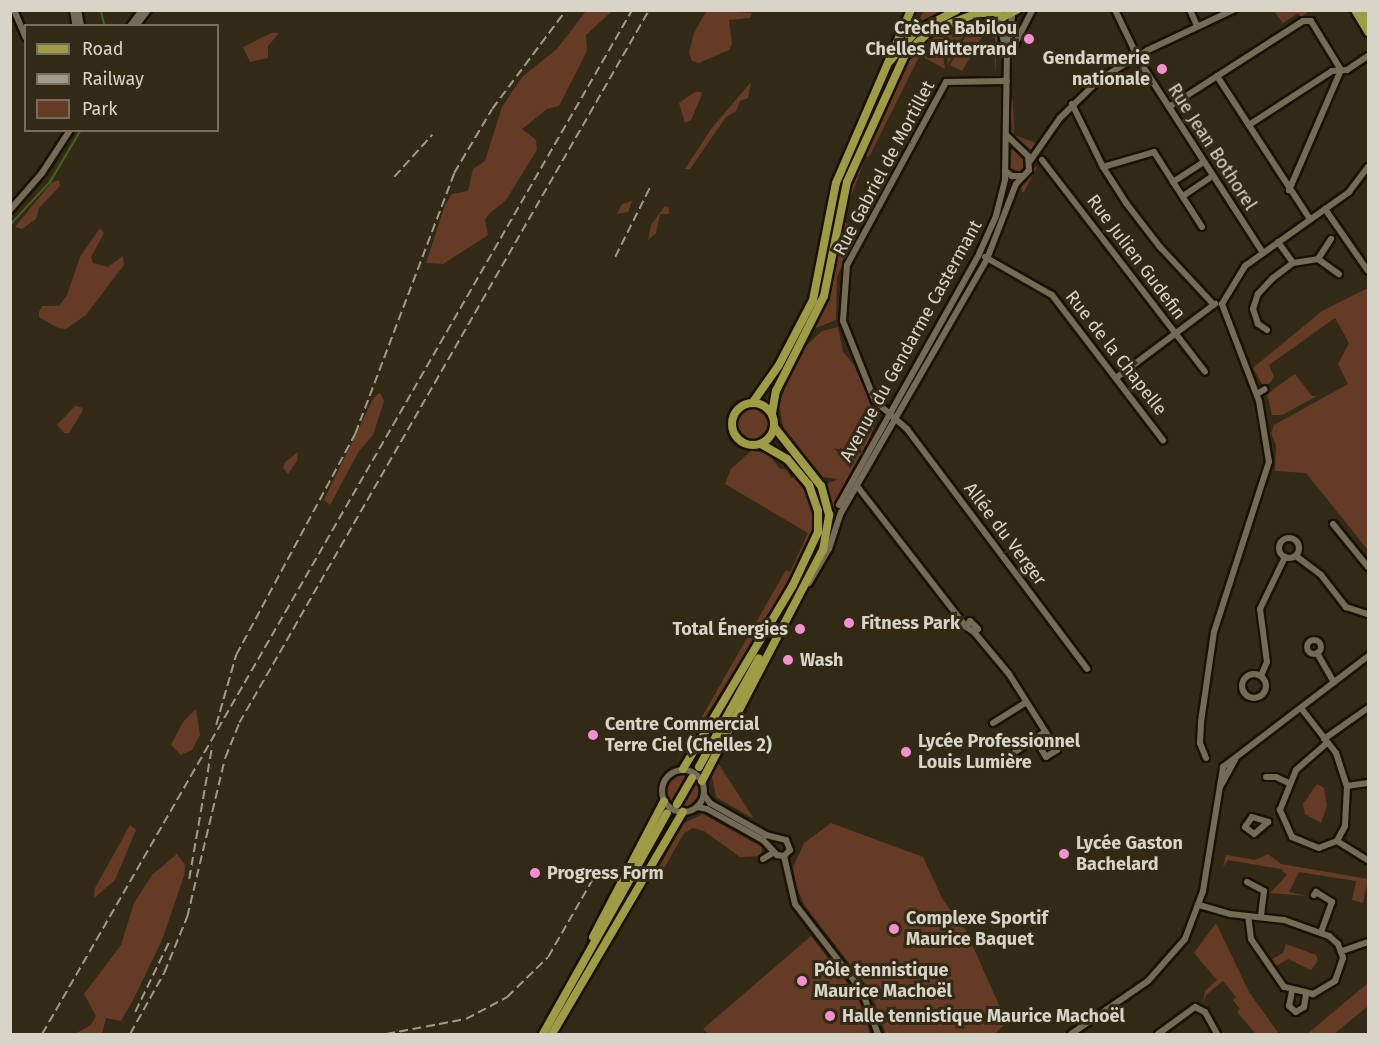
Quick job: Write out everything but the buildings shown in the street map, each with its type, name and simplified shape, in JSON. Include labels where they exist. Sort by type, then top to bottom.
[{"type":"main road","points":[[825,536],[697,766],[814,545],[818,511],[812,490],[799,470],[777,451],[762,444],[745,444],[733,430],[735,412],[753,402],[779,365],[813,300],[821,274],[830,205],[841,170],[910,10]]},
{"type":"main road","points":[[841,170],[897,50],[921,28],[957,10]]},
{"type":"main road","points":[[1355,10],[1368,32]]},
{"type":"main road","points":[[1366,12],[1368,20]]},
{"type":"main road","points":[[702,781],[823,550],[829,515],[821,486],[775,428],[772,413],[776,392],[824,296],[847,182],[905,55],[928,32],[975,14],[1015,13]]},
{"type":"main road","points":[[753,402],[764,405],[772,413]]},
{"type":"main road","points":[[762,444],[775,428]]},
{"type":"main road","points":[[683,769],[793,585]]},
{"type":"main road","points":[[676,803],[690,777]]},
{"type":"main road","points":[[537,1035],[569,988],[664,801]]},
{"type":"main road","points":[[552,1035],[683,812]]},
{"type":"main road","points":[[543,1035],[669,815],[552,1035]]},
{"type":"street","points":[[14,10],[24,33]]},
{"type":"street","points":[[73,10],[78,24]]},
{"type":"street","points":[[78,10],[78,24]]},
{"type":"street","points":[[132,24],[142,10]]},
{"type":"street","points":[[138,24],[148,10]]},
{"type":"street","points":[[1007,49],[1015,42],[1032,10]]},
{"type":"street","name":"Rue Jean Bothorel","points":[[1115,10],[1137,56],[1263,253]]},
{"type":"street","points":[[1190,10],[1197,26]]},
{"type":"street","points":[[1030,164],[1040,144],[1072,104],[1100,79],[1137,56],[1233,10]]},
{"type":"street","points":[[994,13],[1007,49]]},
{"type":"street","points":[[1007,49],[1015,13]]},
{"type":"street","points":[[1169,107],[1309,20],[1341,70]]},
{"type":"street","name":"Avenue du Gendarme Castermant","points":[[801,593],[822,563],[838,518],[888,414],[979,254],[998,209],[1005,171],[1007,136],[1007,49]]},
{"type":"street","points":[[1249,125],[1332,71],[1341,70],[1368,56]]},
{"type":"street","points":[[1289,190],[1341,70]]},
{"type":"street","points":[[1217,76],[1310,219]]},
{"type":"street","name":"Rue Gabriel de Mortillet","points":[[896,419],[875,401],[844,332],[844,275],[946,82],[1007,81]]},
{"type":"street","points":[[1072,104],[1103,167],[1160,247],[1214,304]]},
{"type":"street","points":[[10,210],[42,173],[69,132]]},
{"type":"street","points":[[1007,136],[1030,164]]},
{"type":"street","points":[[1030,164],[1042,160],[1040,144]]},
{"type":"street","points":[[1103,167],[1154,152],[1202,227]]},
{"type":"street","name":"Rue Julien Gudefin","points":[[1042,160],[1205,372]]},
{"type":"street","points":[[1173,182],[1204,162]]},
{"type":"street","name":"Avenue du Gendarme Castermant","points":[[855,486],[930,359],[960,300],[966,296],[987,259],[1030,164]]},
{"type":"street","points":[[1206,758],[1200,743],[1206,674],[1214,632],[1266,474],[1269,449],[1257,394],[1222,304],[1238,273],[1356,186],[1368,167]]},
{"type":"street","points":[[1005,171],[1012,176],[1023,176]]},
{"type":"street","points":[[1183,196],[1213,176]]},
{"type":"street","points":[[1325,209],[1368,271]]},
{"type":"street","points":[[1318,259],[1331,239]]},
{"type":"street","points":[[1278,242],[1293,263]]},
{"type":"street","name":"Rue de la Chapelle","points":[[979,254],[1047,290],[1163,440]]},
{"type":"street","points":[[1267,330],[1258,324],[1253,309],[1258,294],[1293,263],[1318,259],[1339,274]]},
{"type":"street","points":[[1116,378],[1214,304],[1222,304]]},
{"type":"street","points":[[896,419],[895,409],[913,379],[913,370]]},
{"type":"street","points":[[1257,394],[1265,389]]},
{"type":"street","name":"Allée du Verger","points":[[896,419],[907,429],[1087,669]]},
{"type":"street","points":[[1264,420],[1273,420]]},
{"type":"street","points":[[839,505],[855,486],[970,633],[974,632],[1026,702],[1057,750],[1046,757],[1035,739]]},
{"type":"street","points":[[1333,524],[1368,567]]},
{"type":"street","points":[[1285,557],[1279,546],[1290,538],[1298,543],[1296,556]]},
{"type":"street","points":[[1285,557],[1296,556],[1321,575],[1346,607],[1368,614],[1368,607]]},
{"type":"street","points":[[1261,676],[1267,662],[1260,612],[1285,557]]},
{"type":"street","points":[[1317,653],[1334,683]]},
{"type":"street","points":[[1071,1035],[1165,965],[1185,939],[1199,905],[1219,791],[1237,758],[1368,656]]},
{"type":"street","points":[[1254,673],[1261,676],[1266,685],[1262,694],[1251,698],[1244,694],[1244,679],[1254,673]]},
{"type":"street","points":[[993,723],[1026,702]]},
{"type":"street","points":[[1301,708],[1326,741],[1341,762],[1347,786],[1347,819],[1337,841],[1324,848],[1308,845],[1292,837],[1281,819],[1282,800],[1289,783],[1301,765],[1326,741],[1368,708]]},
{"type":"street","points":[[1015,752],[1046,732]]},
{"type":"street","points":[[784,856],[707,809],[697,807],[683,812],[672,809],[664,801],[662,787],[666,778],[683,769],[694,772],[702,781],[704,795],[710,803],[777,840],[784,839],[790,844],[784,856],[795,904],[862,991],[878,1035]]},
{"type":"street","points":[[1266,777],[1276,777],[1289,783]]},
{"type":"street","points":[[1347,786],[1368,783]]},
{"type":"street","points":[[697,807],[704,795]]},
{"type":"street","points":[[1268,822],[1281,819]]},
{"type":"street","points":[[763,859],[773,849],[777,840]]},
{"type":"street","points":[[1337,841],[1368,860]]},
{"type":"street","points":[[1247,882],[1264,891],[1261,916]]},
{"type":"street","points":[[1314,895],[1316,892],[1332,902],[1321,932]]},
{"type":"street","points":[[1199,905],[1248,916],[1261,916],[1321,932],[1334,939],[1342,951],[1343,967],[1335,981],[1322,991],[1306,994],[1292,991],[1276,979],[1251,939],[1248,916]]},
{"type":"street","points":[[1342,951],[1368,942]]},
{"type":"street","points":[[1292,991],[1289,1006],[1296,1012],[1304,1007],[1306,994]]},
{"type":"street","points":[[1158,1035],[1195,1007],[1205,1012],[1217,1035]]},
{"type":"green space","points":[[707,10],[752,13],[750,18],[729,20],[732,44],[729,50],[699,63],[692,61],[689,52],[694,33]]},
{"type":"green space","points":[[1305,10],[1308,12],[1301,17],[1298,13],[1283,23],[1274,11]]},
{"type":"green space","points":[[586,11],[612,11],[586,35],[587,51],[559,106],[547,109],[522,129],[536,140],[537,150],[506,200],[485,220],[488,235],[443,264],[426,263],[445,205],[452,194],[468,191],[473,169],[485,161],[502,107],[522,77],[557,49]]},
{"type":"green space","points":[[913,11],[918,11],[912,23],[916,25],[924,11],[944,11],[897,47]]},
{"type":"green space","points":[[973,18],[948,64],[944,45],[936,42],[925,45],[869,157],[866,156],[842,221],[859,230],[837,277],[836,320],[811,330],[831,284],[846,191],[904,61],[924,37]]},
{"type":"green space","points":[[975,19],[998,32],[995,74],[995,38],[985,32],[962,71],[950,65]]},
{"type":"green space","points":[[271,33],[279,33],[268,46],[268,58],[250,62],[243,47]]},
{"type":"green space","points":[[942,49],[945,69],[923,57],[926,51]]},
{"type":"green space","points":[[751,82],[748,98],[740,101],[736,111],[726,117],[690,169],[685,169],[711,129]]},
{"type":"green space","points":[[695,92],[702,92],[701,97],[691,120],[685,123],[679,103]]},
{"type":"green space","points":[[1013,99],[1014,135],[1036,143],[1029,155],[1013,139],[1010,103]]},
{"type":"green space","points":[[1012,148],[1026,159],[1026,167],[1020,172],[1008,167]]},
{"type":"green space","points":[[1038,165],[1024,192],[1022,192],[1020,182]]},
{"type":"green space","points":[[59,180],[60,186],[39,208],[36,219],[22,229],[15,227],[51,183]]},
{"type":"green space","points":[[632,201],[628,212],[617,214],[622,204]]},
{"type":"green space","points":[[665,206],[669,208],[669,214],[660,214],[656,233],[648,240],[651,225]]},
{"type":"green space","points":[[100,228],[104,233],[91,257],[93,263],[108,267],[123,256],[124,265],[86,315],[66,329],[58,328],[39,317],[39,312],[42,306],[59,306],[67,295],[80,257]]},
{"type":"green space","points":[[1368,288],[1368,550],[1306,473],[1275,471],[1276,445],[1271,433],[1274,425],[1348,384],[1338,364],[1349,343],[1335,318],[1269,365],[1274,377],[1270,383],[1263,386],[1253,368],[1322,311]]},
{"type":"green space","points":[[838,327],[843,352],[854,365],[877,417],[868,444],[836,502],[840,510],[830,543],[824,485],[838,479],[823,477],[784,431],[779,406],[788,378],[807,345],[822,331]]},
{"type":"green space","points":[[1295,374],[1312,396],[1317,396],[1282,415],[1272,415],[1267,394]]},
{"type":"green space","points":[[380,393],[384,401],[373,435],[359,451],[330,505],[324,500],[374,397]]},
{"type":"green space","points":[[75,406],[83,408],[82,412],[69,433],[64,433],[57,425]]},
{"type":"green space","points":[[753,407],[765,412],[770,424],[765,436],[753,441],[741,436],[736,424],[741,412]]},
{"type":"green space","points":[[751,451],[768,453],[779,468],[787,470],[791,478],[797,476],[809,491],[814,506],[812,531],[807,550],[773,612],[676,762],[786,570],[790,572],[808,533],[725,484],[731,469]]},
{"type":"green space","points":[[298,452],[297,461],[288,474],[283,468],[285,462]]},
{"type":"green space","points":[[196,709],[200,735],[192,750],[181,755],[171,745],[183,722]]},
{"type":"green space","points":[[718,763],[752,818],[716,797],[712,776]]},
{"type":"green space","points":[[682,772],[695,777],[701,791],[697,802],[684,808],[671,804],[665,791],[670,778]],"holes":[[[686,775],[694,780],[679,805],[672,800]]]},
{"type":"green space","points":[[1317,784],[1324,788],[1327,806],[1321,823],[1305,814],[1303,804]]},
{"type":"green space","points":[[703,814],[762,847],[761,856],[740,857],[704,831],[693,828],[684,833],[659,877],[650,883],[684,823]]},
{"type":"green space","name":"Complexe Sportif Maurice Baquet","points":[[831,823],[923,857],[943,900],[966,931],[1007,1023],[994,1034],[886,1034],[870,990],[805,906],[796,886],[793,867],[804,843]]},
{"type":"green space","points":[[130,825],[136,830],[115,880],[94,898],[95,888]]},
{"type":"green space","points":[[177,854],[185,865],[184,876],[162,940],[121,1021],[106,1018],[102,1034],[75,1034],[91,1025],[96,1016],[84,994],[121,945],[134,903],[152,875]]},
{"type":"green space","points":[[1268,854],[1281,864],[1368,879],[1363,903],[1352,900],[1356,881],[1299,872],[1289,892],[1307,896],[1270,893],[1287,875],[1281,869],[1228,860],[1223,867],[1226,855],[1255,860]]},
{"type":"green space","points":[[1216,923],[1249,992],[1279,1034],[1256,1034],[1237,1012],[1240,1009],[1233,1000],[1236,997],[1223,981],[1206,995],[1203,1004],[1205,991],[1217,980],[1194,953]]},
{"type":"green space","name":"Pôle tennistique Maurice Machoël","points":[[811,936],[858,997],[870,1034],[709,1034],[703,1029]]},
{"type":"green space","points":[[1286,944],[1316,955],[1318,961],[1311,970],[1288,959],[1276,966],[1272,959],[1283,953]]},
{"type":"green space","points":[[1368,983],[1368,1006],[1334,1034],[1307,1034]]},
{"type":"waterway","points":[[101,10],[104,24]]},
{"type":"waterway","points":[[10,225],[50,182],[80,132]]},
{"type":"tunnel","points":[[688,776],[695,765]]},
{"type":"tunnel","points":[[667,813],[674,802]]},
{"type":"railway","points":[[216,725],[236,655],[355,434],[454,173],[492,109],[566,10]]},
{"type":"railway","points":[[42,1034],[632,10]]},
{"type":"railway","points":[[130,1034],[164,973],[187,917],[225,758],[239,723],[649,10]]},
{"type":"railway","points":[[394,177],[432,135]]},
{"type":"railway","points":[[615,257],[650,187]]},
{"type":"railway","points":[[189,879],[212,746]]},
{"type":"railway","points":[[386,1034],[466,1019],[507,997],[548,957],[594,877]]},
{"type":"railway","points":[[135,1012],[169,942]]},
{"type":"place","name":"Crèche Babilou Chelles Mitterrand","points":[[1029,39]]},
{"type":"place","name":"Gendarmerie nationale","points":[[1162,69]]},
{"type":"place","name":"Fitness Park","points":[[849,623]]},
{"type":"place","name":"Total Énergies","points":[[800,629]]},
{"type":"place","name":"Wash","points":[[788,660]]},
{"type":"place","name":"Centre Commercial Terre Ciel (Chelles 2)","points":[[593,735]]},
{"type":"place","name":"Lycée Professionnel Louis Lumière","points":[[906,752]]},
{"type":"place","name":"Lycée Gaston Bachelard","points":[[1064,854]]},
{"type":"place","name":"Progress Form","points":[[535,873]]},
{"type":"place","name":"Complexe Sportif Maurice Baquet","points":[[894,929]]},
{"type":"place","name":"Pôle tennistique Maurice Machoël","points":[[802,981]]},
{"type":"place","name":"Halle tennistique Maurice Machoël","points":[[830,1016]]}]
